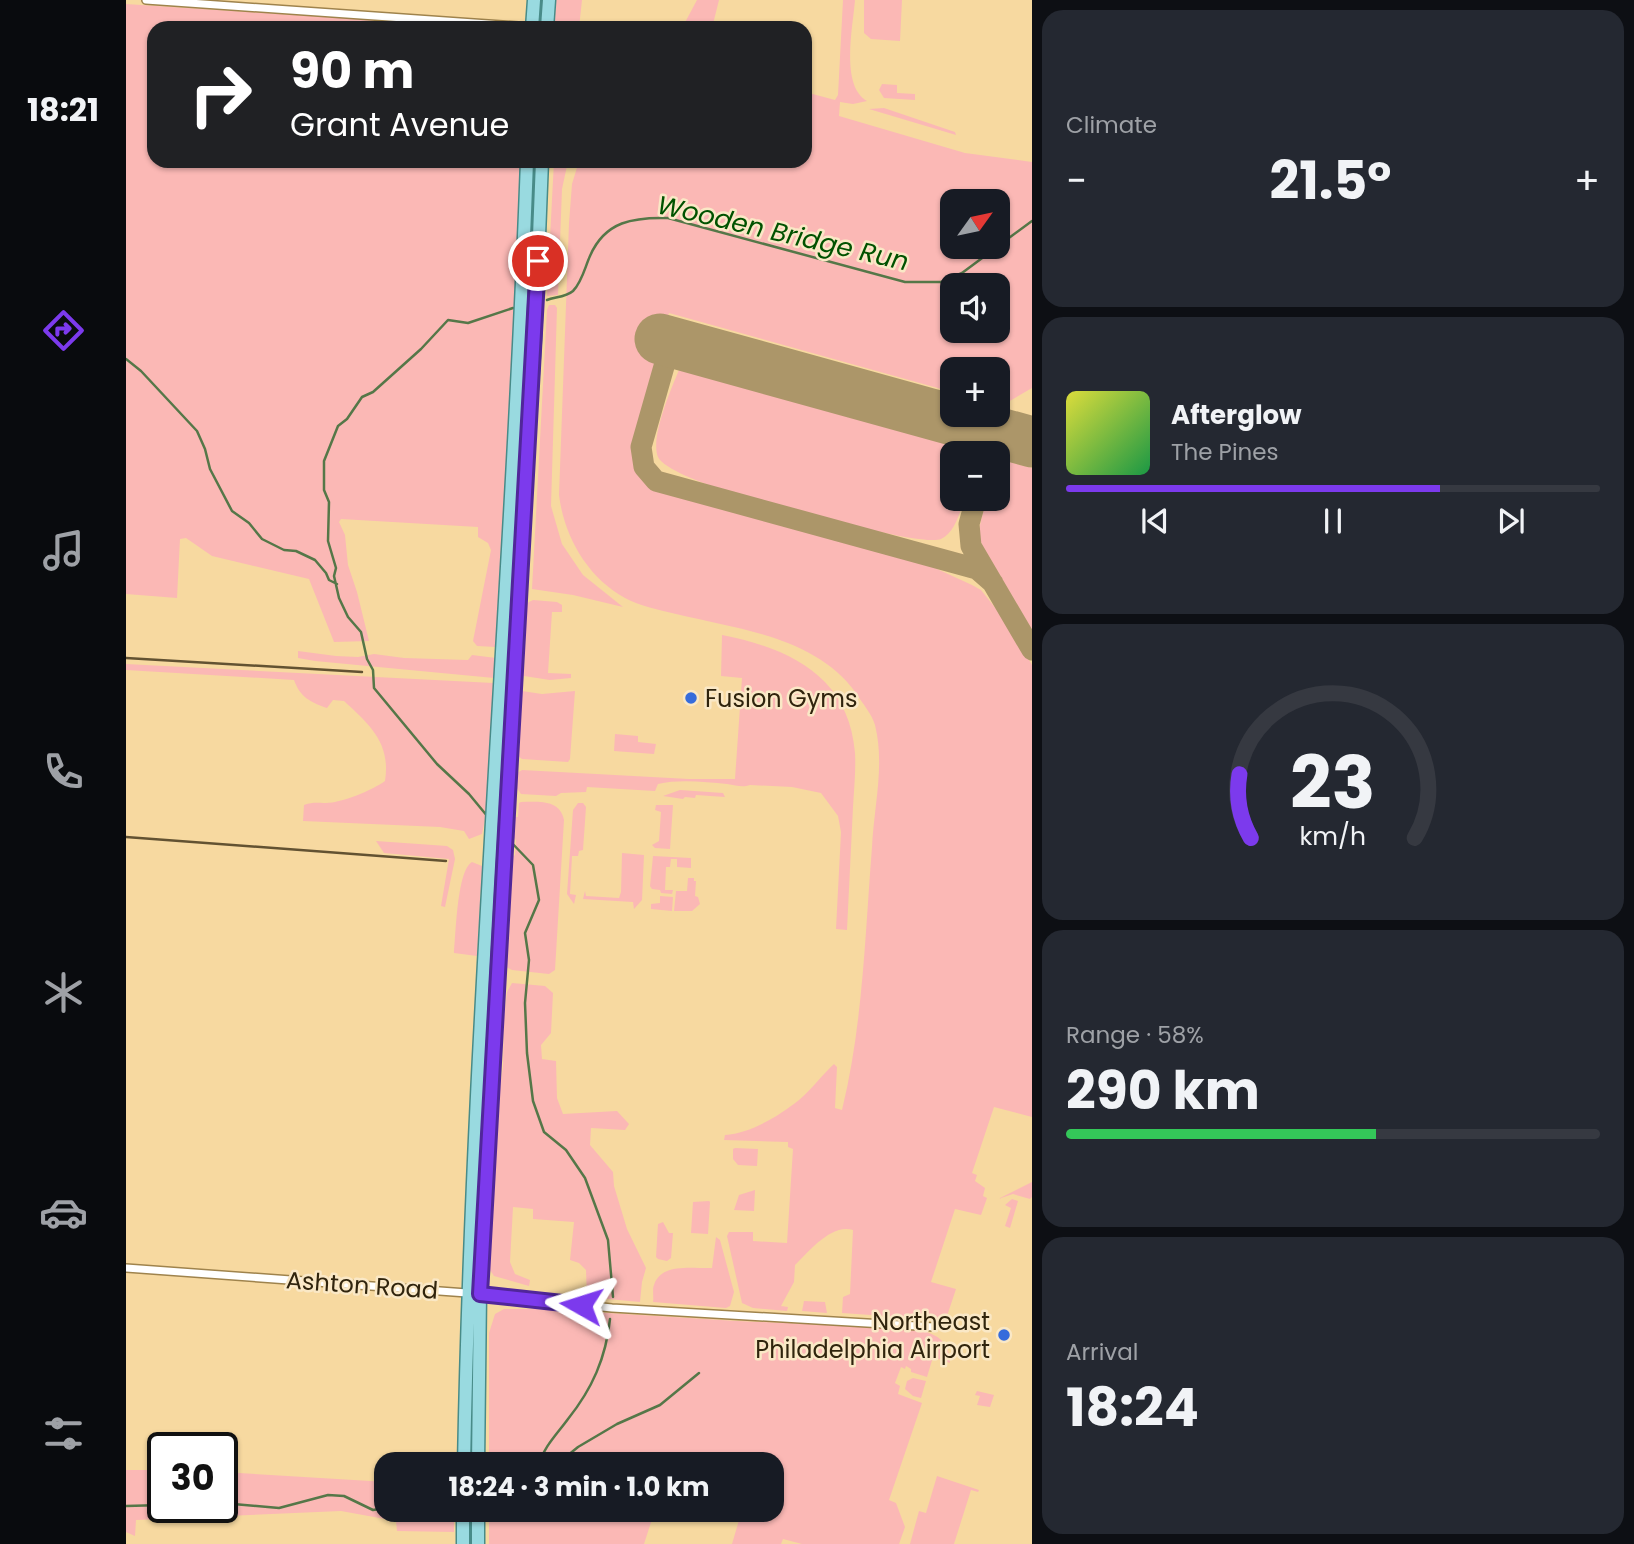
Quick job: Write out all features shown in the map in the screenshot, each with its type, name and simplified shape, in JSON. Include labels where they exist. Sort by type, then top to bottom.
[{"type":"main road","points":[[534,0],[534,21]]},
{"type":"main road","points":[[548,21],[549,0]]},
{"type":"main road","points":[[478,1452],[473,1294],[478,1053],[509,551],[527,168]]},
{"type":"main road","points":[[465,1452],[473,1294],[493,1054],[536,337],[542,168]]},
{"type":"main road","points":[[499,702],[506,726],[505,759],[509,763]]},
{"type":"main road","points":[[478,1053],[493,1054]]},
{"type":"main road","points":[[463,1522],[463,1544]]},
{"type":"main road","points":[[478,1522],[478,1544]]},
{"type":"street","points":[[146,0],[437,21]]},
{"type":"street","name":"Ashton Road","points":[[126,1268],[473,1294],[612,1308],[934,1326]]},
{"type":"shaded area","points":[[556,0],[582,0],[580,21],[554,21]]},
{"type":"shaded area","points":[[697,0],[719,0],[714,21],[686,21]]},
{"type":"shaded area","points":[[843,0],[855,0],[851,70],[853,83],[867,101],[853,104],[840,102],[839,116],[965,153],[1032,162],[1032,388],[1010,401],[1010,357],[940,357],[940,389],[669,313],[633,446],[636,463],[643,477],[664,492],[924,563],[972,585],[981,590],[1009,625],[1032,665],[1032,1117],[994,1107],[972,1173],[977,1175],[975,1181],[985,1188],[983,1196],[987,1198],[981,1215],[955,1209],[931,1282],[956,1289],[947,1316],[943,1320],[842,1313],[843,1297],[850,1294],[853,1230],[845,1229],[829,1234],[795,1265],[794,1282],[781,1306],[788,1307],[787,1311],[753,1308],[742,1303],[727,1236],[729,1232],[753,1232],[753,1241],[787,1243],[793,1149],[788,1147],[788,1142],[724,1140],[725,1135],[755,1127],[783,1112],[804,1096],[834,1064],[837,1067],[835,1108],[842,1110],[855,1045],[865,946],[878,786],[879,755],[874,721],[856,693],[839,674],[798,647],[750,631],[643,606],[611,589],[589,567],[572,540],[559,495],[569,223],[572,184],[577,168],[812,168],[812,94],[835,100],[838,95]]},
{"type":"shaded area","points":[[864,0],[902,0],[900,41],[871,39],[864,33]]},
{"type":"shaded area","points":[[126,4],[386,21],[147,21],[147,168],[521,168],[516,302],[496,647],[477,646],[473,641],[491,550],[488,543],[478,537],[478,527],[341,519],[339,522],[345,535],[348,565],[369,641],[334,642],[309,579],[212,556],[186,538],[180,539],[177,598],[126,594]]},
{"type":"shaded area","points":[[882,84],[897,85],[897,93],[915,94],[915,100],[884,98],[879,90]]},
{"type":"shaded area","points":[[884,108],[955,132],[956,135],[869,109]]},
{"type":"shaded area","points":[[554,168],[566,168],[562,189],[558,295],[547,296]]},
{"type":"shaded area","points":[[549,305],[555,305],[557,308],[551,506],[562,544],[583,575],[623,607],[532,589]]},
{"type":"shaded area","points":[[679,370],[940,442],[940,511],[960,511],[959,515],[946,536],[927,540],[834,521],[695,480],[676,471],[658,457],[656,449],[659,426]]},
{"type":"shaded area","points":[[1010,462],[1032,468],[1032,630],[982,545],[978,534],[983,511],[1010,511]]},
{"type":"shaded area","points":[[533,600],[557,602],[562,605],[562,612],[552,612],[548,673],[571,674],[571,678],[550,680],[524,676],[527,603]]},
{"type":"shaded area","points":[[722,635],[770,648],[792,658],[828,685],[841,704],[850,726],[855,753],[847,930],[836,929],[841,832],[838,816],[821,793],[792,787],[692,781],[658,784],[655,791],[587,787],[586,792],[561,793],[556,796],[521,794],[516,787],[517,773],[522,770],[735,779],[742,678],[721,676]]},
{"type":"shaded area","points":[[298,651],[358,657],[374,654],[404,658],[468,660],[472,655],[496,658],[494,678],[315,661],[298,658]]},
{"type":"shaded area","points":[[126,664],[493,683],[487,810],[482,834],[469,839],[464,831],[440,827],[303,821],[304,805],[348,798],[385,781],[382,745],[370,727],[344,701],[333,700],[327,708],[321,706],[303,695],[294,680],[126,670]]},
{"type":"shaded area","points":[[522,691],[542,694],[575,691],[568,762],[522,759],[518,756]]},
{"type":"shaded area","points":[[615,734],[638,736],[638,742],[656,744],[654,754],[614,751]]},
{"type":"shaded area","points":[[680,790],[723,793],[725,797],[696,795],[695,798],[683,799],[663,796]]},
{"type":"shaded area","points":[[521,802],[553,805],[562,813],[564,820],[555,970],[549,974],[506,967],[512,857],[515,855],[516,840],[513,837],[515,817],[518,817]]},
{"type":"shaded area","points":[[578,803],[583,803],[586,807],[583,850],[579,851],[578,856],[572,856],[570,894],[576,895],[574,904],[567,894],[573,810]]},
{"type":"shaded area","points":[[656,805],[673,805],[670,849],[655,848],[652,845],[659,841],[661,812],[655,810]]},
{"type":"shaded area","points":[[376,841],[447,846],[453,850],[455,859],[445,907],[441,906],[449,859],[384,853]]},
{"type":"shaded area","points":[[622,853],[644,855],[642,900],[634,909],[633,902],[583,899],[585,891],[586,896],[619,898]]},
{"type":"shaded area","points":[[653,856],[691,858],[691,868],[677,867],[677,859],[671,859],[670,867],[666,867],[665,890],[673,890],[672,894],[661,893],[650,886]]},
{"type":"shaded area","points":[[472,862],[482,866],[477,956],[454,953],[460,889],[467,867]]},
{"type":"shaded area","points":[[688,878],[694,878],[696,881],[695,896],[700,904],[692,911],[674,911],[676,891],[687,891]]},
{"type":"shaded area","points":[[660,896],[673,897],[672,911],[651,909],[651,904],[660,903]]},
{"type":"shaded area","points":[[512,983],[545,986],[553,993],[551,1033],[541,1045],[542,1059],[556,1061],[557,1098],[563,1114],[617,1111],[629,1124],[625,1130],[591,1128],[590,1145],[613,1172],[614,1186],[627,1229],[646,1268],[640,1302],[587,1297],[586,1270],[579,1263],[570,1260],[574,1222],[533,1219],[533,1209],[513,1207],[510,1262],[515,1274],[530,1280],[529,1286],[494,1276],[488,1267],[496,1116],[503,1067],[504,1017],[507,992]]},
{"type":"shaded area","points":[[735,1148],[758,1149],[757,1166],[738,1165],[733,1159]]},
{"type":"shaded area","points":[[1032,1182],[1030,1199],[1013,1194],[998,1199]]},
{"type":"shaded area","points":[[755,1190],[754,1211],[734,1210],[739,1195]]},
{"type":"shaded area","points":[[1012,1199],[1018,1201],[1010,1228],[1005,1226],[1011,1208],[1005,1205]]},
{"type":"shaded area","points":[[709,1201],[708,1234],[691,1233],[693,1202]]},
{"type":"shaded area","points":[[663,1222],[669,1233],[673,1233],[671,1258],[667,1261],[656,1257],[658,1224]]},
{"type":"shaded area","points":[[716,1237],[720,1240],[734,1292],[730,1306],[726,1308],[653,1302],[654,1285],[664,1273],[679,1268],[712,1268]]},
{"type":"shaded area","points":[[804,1301],[825,1302],[827,1313],[802,1311]]},
{"type":"shaded area","points":[[504,1309],[544,1309],[902,1328],[935,1335],[946,1346],[950,1363],[933,1357],[927,1377],[911,1372],[906,1366],[905,1369],[901,1367],[895,1383],[900,1386],[898,1394],[922,1403],[889,1500],[896,1503],[905,1527],[899,1544],[802,1544],[783,1539],[781,1544],[732,1544],[738,1522],[784,1522],[784,1452],[489,1452],[489,1333],[495,1314]]},
{"type":"shaded area","points":[[913,1378],[926,1381],[921,1398],[913,1396],[905,1389],[907,1381]]},
{"type":"shaded area","points":[[977,1391],[994,1395],[990,1407],[977,1405],[980,1396],[975,1395]]},
{"type":"shaded area","points":[[126,1470],[147,1470],[147,1520],[136,1520],[135,1536],[126,1532]]},
{"type":"shaded area","points":[[238,1473],[374,1481],[374,1517],[341,1511],[238,1516]]},
{"type":"shaded area","points":[[937,1476],[979,1490],[971,1490],[954,1544],[910,1544],[919,1511],[926,1513]]},
{"type":"shaded area","points":[[396,1522],[454,1522],[454,1532],[397,1531]]},
{"type":"shaded area","points":[[489,1522],[651,1522],[644,1544],[489,1544]]},
{"type":"waterway","name":"Wooden Bridge Run","points":[[547,300],[573,291],[596,244],[612,228],[632,220],[668,218],[905,282],[941,282],[962,273],[981,259]]},
{"type":"waterway","name":"Wooden Bridge Run","points":[[1010,237],[1032,221]]},
{"type":"waterway","name":"Wooden Bridge Run","points":[[488,817],[469,794],[437,764],[374,688],[373,670],[367,659],[361,632],[348,617],[339,598],[334,576],[336,568],[328,541],[329,502],[324,490],[324,461],[338,426],[347,419],[362,397],[373,392],[421,349],[448,320],[468,323],[513,308]]},
{"type":"waterway","points":[[126,359],[141,371],[197,431],[210,469],[232,511],[249,523],[262,539],[284,550],[296,551],[315,560],[329,580],[337,584]]},
{"type":"waterway","name":"Wooden Bridge Run","points":[[509,840],[533,865],[539,900],[525,933],[529,960],[525,1003],[527,1053],[533,1101],[544,1132],[566,1150],[585,1178],[608,1240],[613,1297]]},
{"type":"waterway","name":"Wooden Bridge Run","points":[[544,1452],[577,1408],[591,1384],[605,1347],[610,1319]]},
{"type":"waterway","points":[[572,1452],[617,1424],[660,1405],[699,1373]]},
{"type":"waterway","name":"Wooden Bridge Run","points":[[238,1504],[279,1508],[328,1495],[344,1496],[374,1510]]},
{"type":"waterway","name":"Wooden Bridge Run","points":[[126,1506],[147,1505]]},
{"type":"taxiway","points":[[671,342],[641,447],[644,467],[656,481],[977,569],[993,583]]},
{"type":"taxiway","points":[[968,427],[981,441]]},
{"type":"taxiway","points":[[1007,441],[1025,440]]},
{"type":"taxiway","points":[[973,511],[969,524],[971,546],[1032,650]]},
{"type":"runway","points":[[660,339],[1032,442]]},
{"type":"railway","points":[[126,658],[362,672]]},
{"type":"railway","points":[[126,837],[446,861]]},
{"type":"place","name":"Fusion Gyms","points":[[691,698]]},
{"type":"place","name":"Northeast Philadelphia Airport","points":[[1004,1335]]},
{"type":"route","points":[[538,261],[536,337],[513,681],[480,1294],[581,1305]]}]
